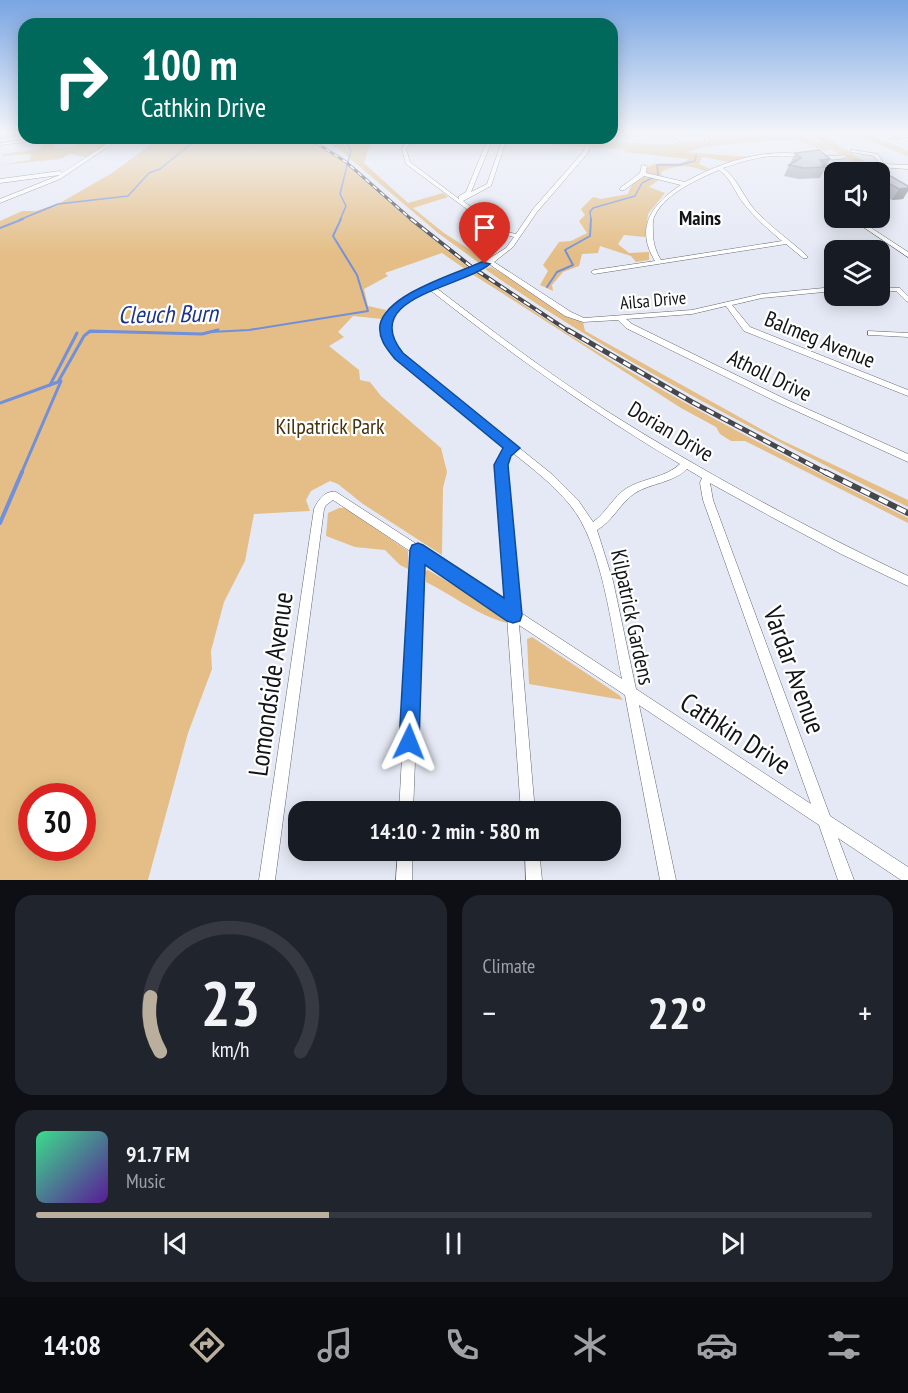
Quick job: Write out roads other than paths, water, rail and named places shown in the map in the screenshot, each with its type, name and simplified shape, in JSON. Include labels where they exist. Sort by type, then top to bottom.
[{"type":"street","points":[[421,172],[501,232],[516,236]]},
{"type":"street","points":[[457,200],[468,193],[477,172]]},
{"type":"street","points":[[457,200],[485,189],[493,172]]},
{"type":"street","name":"Kilpatrick Gardens","points":[[563,172],[507,250],[490,262],[407,298],[390,313],[385,327],[388,342],[399,356],[564,491],[591,528],[608,581],[668,880]]},
{"type":"street","points":[[659,262],[651,243],[651,218],[667,197],[686,184],[711,172]]},
{"type":"street","points":[[727,172],[732,185],[753,212],[805,257]]},
{"type":"street","points":[[0,181],[66,173]]},
{"type":"street","points":[[0,201],[66,173]]},
{"type":"street","points":[[622,189],[643,174],[686,184]]},
{"type":"street","points":[[868,228],[908,255]]},
{"type":"street","points":[[594,272],[787,242]]},
{"type":"street","name":"Ailsa Drive","points":[[490,262],[576,319],[686,313],[787,293],[824,291]]},
{"type":"street","name":"Dorian Drive","points":[[431,287],[540,370],[687,463],[792,524],[908,582]]},
{"type":"street","points":[[890,289],[898,289],[908,300]]},
{"type":"street","name":"Balmeg Avenue","points":[[728,304],[747,329],[908,393]]},
{"type":"street","name":"Atholl Drive","points":[[620,318],[629,326],[701,362],[908,458]]},
{"type":"street","points":[[871,333],[908,335]]},
{"type":"street","points":[[513,448],[505,453],[501,465],[527,801]]},
{"type":"street","points":[[591,528],[606,519],[631,490],[680,472],[687,463]]},
{"type":"street","name":"Vardar Avenue","points":[[707,475],[705,483],[708,500],[826,819],[846,880]]},
{"type":"street","name":"Cathkin Drive","points":[[327,497],[339,497],[513,615],[826,819],[908,876]]},
{"type":"street","name":"Lomondside Avenue","points":[[267,880],[320,509],[327,497]]},
{"type":"street","points":[[407,801],[418,550]]},
{"type":"street","points":[[404,880],[405,861]]},
{"type":"street","points":[[533,861],[534,880]]},
{"type":"waterway","points":[[19,220],[58,204],[128,196],[152,172]]},
{"type":"waterway","points":[[340,220],[346,206],[340,194],[345,172]]},
{"type":"waterway","points":[[591,220],[590,212],[593,208],[635,196],[642,183],[658,175],[658,172]]},
{"type":"waterway","points":[[0,228],[23,219]]},
{"type":"waterway","name":"Cleuch Burn","points":[[211,332],[249,330],[368,311],[357,275],[333,236],[341,219]]},
{"type":"waterway","points":[[547,287],[557,272],[573,265],[565,250],[590,236],[591,220]]},
{"type":"waterway","name":"Cleuch Burn","points":[[50,385],[58,382],[84,336],[90,331],[202,334],[218,330]]},
{"type":"waterway","name":"Cleuch Burn","points":[[89,332],[123,332]]},
{"type":"waterway","points":[[50,385],[77,333]]},
{"type":"waterway","points":[[21,474],[61,381]]},
{"type":"waterway","name":"Cleuch Burn","points":[[0,403],[50,385]]},
{"type":"waterway","points":[[0,523],[22,472]]},
{"type":"railway","points":[[357,172],[412,220]]},
{"type":"railway","points":[[411,219],[473,268],[570,332]]},
{"type":"railway","points":[[568,330],[692,402],[828,474]]},
{"type":"railway","points":[[825,472],[908,513]]},
{"type":"district","name":"Mains","points":[[700,218]]},
{"type":"park label","name":"Kilpatrick Park","points":[[330,426]]}]
